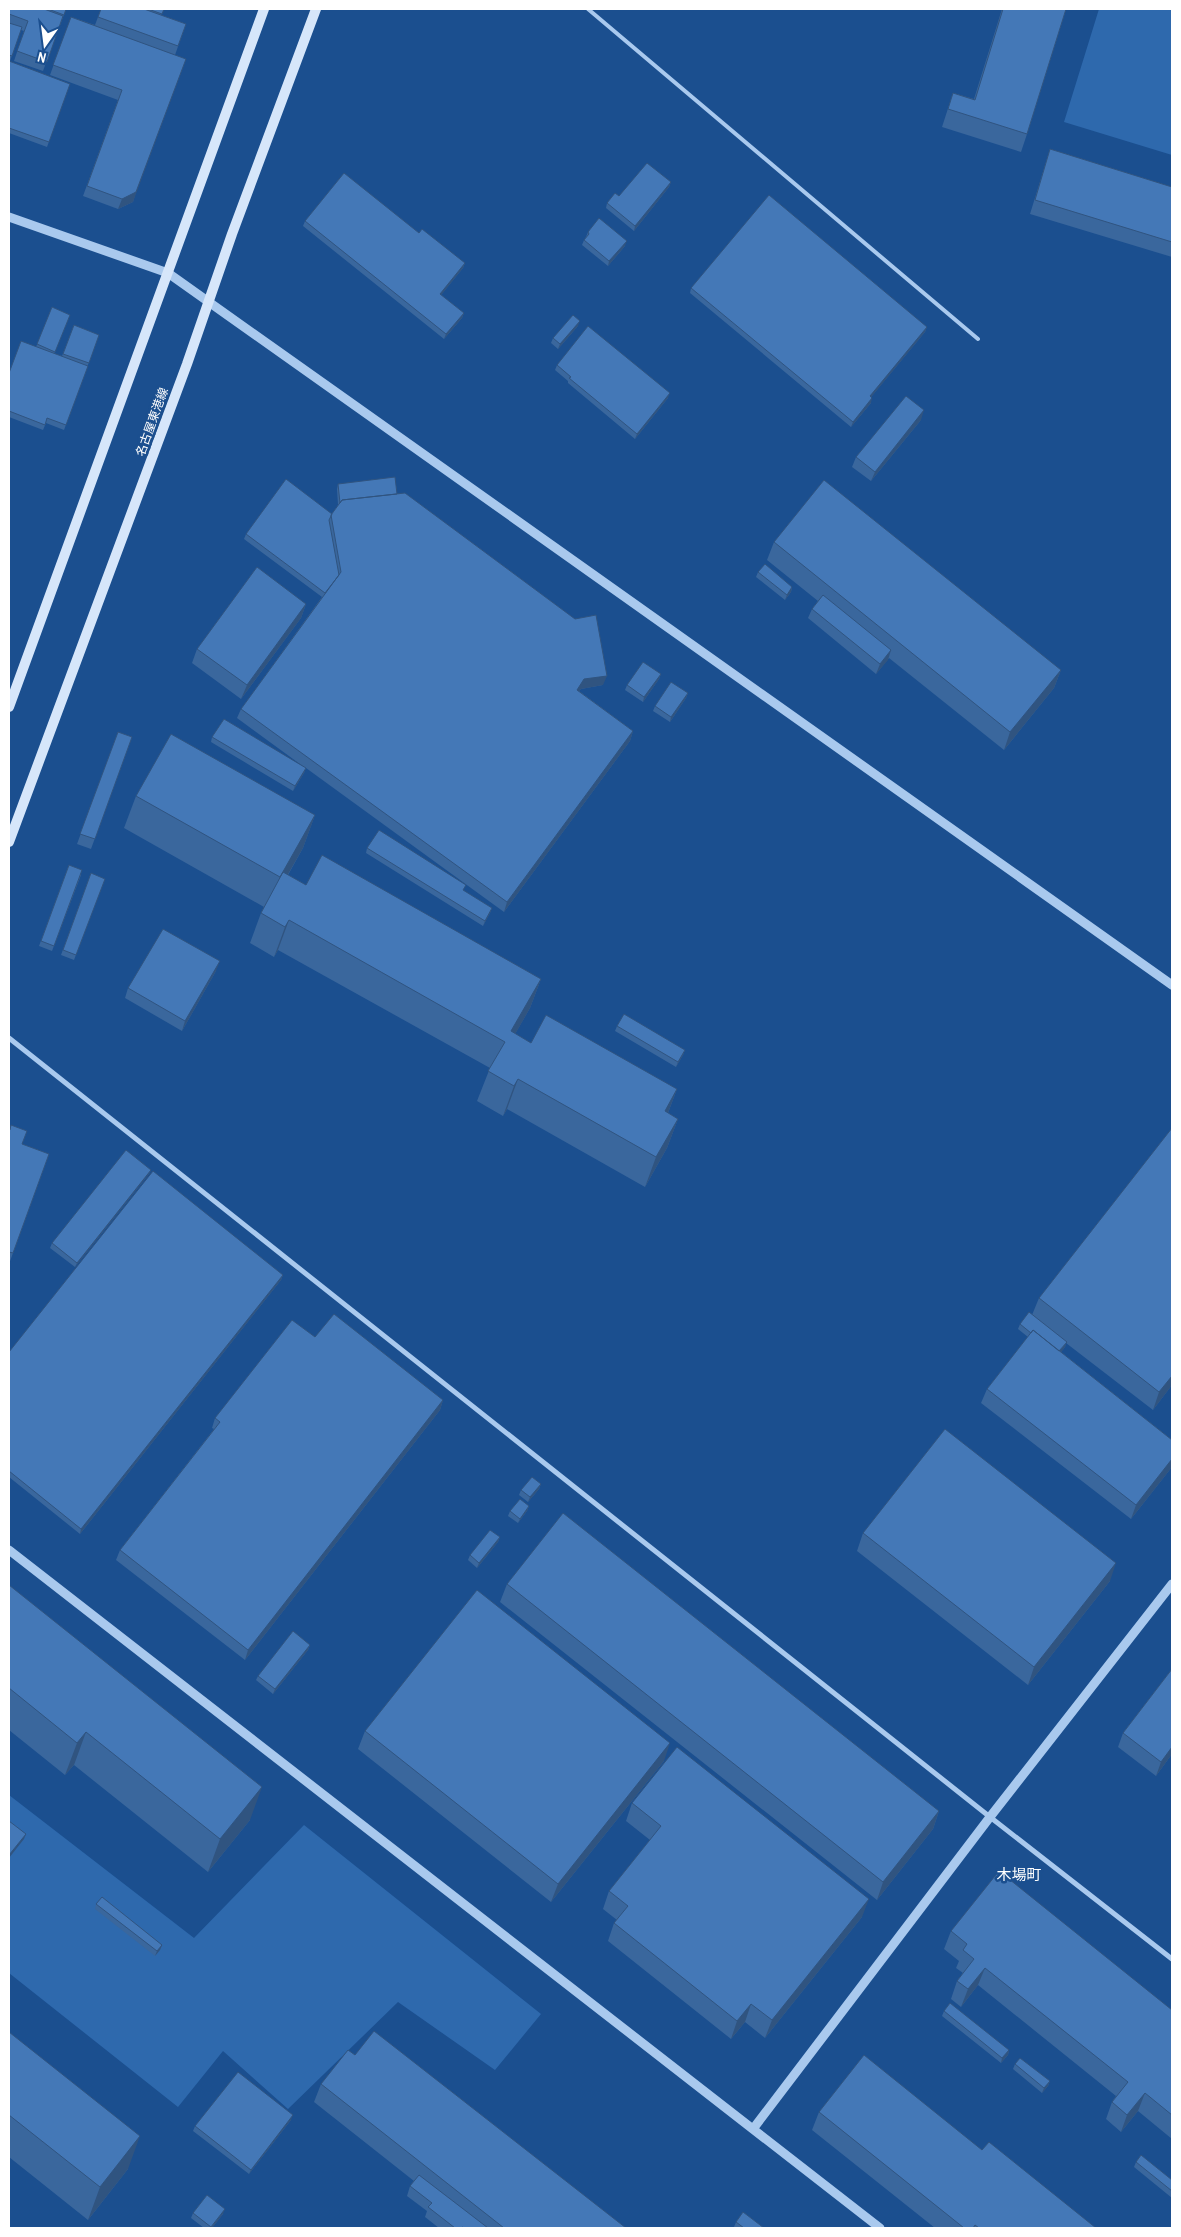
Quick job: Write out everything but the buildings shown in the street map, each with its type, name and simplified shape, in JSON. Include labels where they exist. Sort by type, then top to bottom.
[{"type":"main road","points":[[9,707],[264,9]]},
{"type":"main road","name":"名古屋東港線","points":[[9,842],[316,9]]},
{"type":"street","points":[[9,217],[168,273],[1172,985]]},
{"type":"street","points":[[9,1038],[242,1225],[1172,1959]]},
{"type":"street","points":[[9,1550],[880,2228]]},
{"type":"street","points":[[753,2129],[990,1817],[1172,1584]]},
{"type":"lane","points":[[588,9],[978,339]]},
{"type":"shaded area","points":[[1099,9],[1172,9],[1172,155],[1064,122]]},
{"type":"shaded area","points":[[9,1795],[194,1938],[304,1825],[541,2014],[495,2070],[398,2002],[288,2109],[223,2051],[178,2107],[9,1973]]},
{"type":"district","name":"木場町","points":[[1019,1875]]}]
